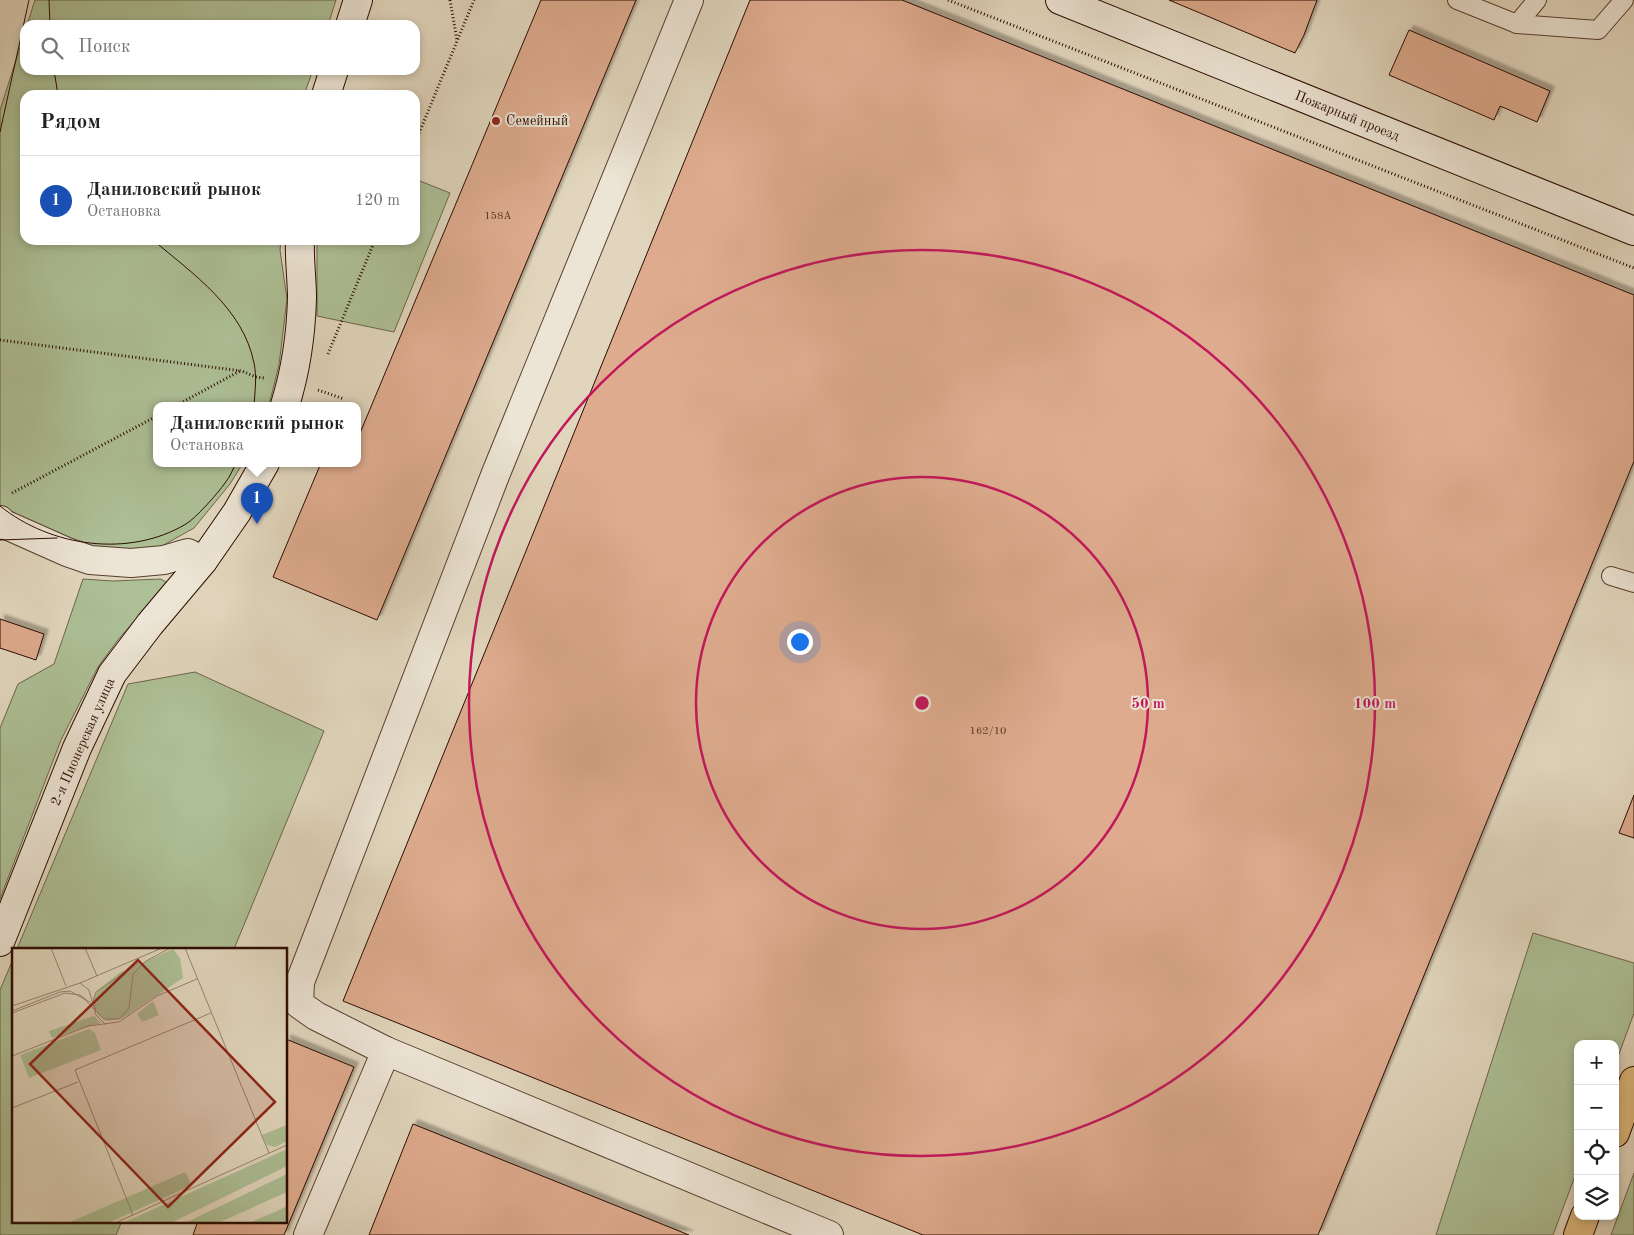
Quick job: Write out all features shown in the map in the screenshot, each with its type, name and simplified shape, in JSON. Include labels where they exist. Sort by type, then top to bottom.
[{"type":"main road","points":[[1616,1130],[1634,1081]]},
{"type":"main road","points":[[1578,1235],[1584,1220]]},
{"type":"street","points":[[352,20],[358,0]]},
{"type":"street","points":[[689,0],[496,473],[300,982],[299,1004],[316,1016],[386,1051],[829,1235]]},
{"type":"street","name":"Пожарный проезд","points":[[1060,0],[1634,231]]},
{"type":"street","points":[[328,90],[332,75]]},
{"type":"street","points":[[288,394],[300,340],[302,297],[300,245]]},
{"type":"street","name":"2-я Пионерская улица","points":[[0,942],[77,748],[112,674],[150,624],[203,561],[237,512],[263,467]]},
{"type":"street","points":[[3,516],[67,552],[90,560],[131,563],[164,560],[188,553],[203,561]]},
{"type":"street","points":[[308,1235],[386,1051]]},
{"type":"lane","points":[[1457,0],[1517,24],[1598,30],[1624,0]]},
{"type":"lane","points":[[1517,24],[1537,0]]},
{"type":"lane","points":[[1611,576],[1634,583]]},
{"type":"path","points":[[450,0],[457,40]]},
{"type":"path","points":[[420,131],[474,0]]},
{"type":"path","points":[[948,0],[1634,268]]},
{"type":"path","points":[[326,359],[374,245]]},
{"type":"path","points":[[0,340],[242,371],[288,394],[344,399]]},
{"type":"path","points":[[183,402],[242,371]]},
{"type":"path","points":[[3,516],[153,419]]},
{"type":"green space","points":[[35,0],[336,0],[330,20],[29,20]]},
{"type":"green space","points":[[20,48],[20,75],[311,75],[306,90],[20,90],[20,245],[280,245],[287,299],[279,365],[270,402],[153,402],[153,467],[241,467],[230,484],[194,528],[160,547],[130,551],[80,547],[0,511],[0,110]]},
{"type":"green space","points":[[420,181],[450,193],[394,332],[317,316],[317,245],[420,245]]},
{"type":"green space","points":[[83,579],[113,581],[161,579],[167,583],[117,641],[98,667],[61,740],[0,899],[0,728],[18,684],[54,664]]},
{"type":"green space","points":[[195,672],[324,731],[234,948],[17,948],[128,684]]},
{"type":"green space","points":[[1533,933],[1634,963],[1634,1013],[1619,1054],[1619,1040],[1574,1040],[1574,1179],[1553,1235],[1436,1235]]},
{"type":"green space","points":[[12,962],[12,1222],[122,1222],[116,1235],[0,1235],[0,990]]},
{"type":"green space","points":[[1634,1173],[1634,1235],[1611,1235],[1617,1220],[1619,1220],[1619,1213]]},
{"type":"building","points":[[541,0],[636,0],[377,620],[273,577],[319,467],[361,467],[361,431]]},
{"type":"building","points":[[750,0],[902,0],[1634,295],[1634,461],[1318,1235],[923,1235],[343,1001]]},
{"type":"building","points":[[1169,0],[1317,0],[1295,53]]},
{"type":"building","points":[[1409,30],[1550,91],[1537,122],[1500,106],[1494,120],[1389,75]]},
{"type":"building","points":[[0,619],[44,634],[36,660],[0,648]]},
{"type":"building","points":[[1634,795],[1634,838],[1619,833]]},
{"type":"building","points":[[288,1040],[354,1067],[284,1235],[193,1235],[198,1222],[288,1222]]},
{"type":"building","points":[[413,1124],[689,1235],[369,1235]]},
{"type":"tram line","points":[[25,20],[29,0]]},
{"type":"tram line","points":[[49,0],[50,20]]},
{"type":"tram line","points":[[0,132],[20,41]]},
{"type":"tram line","points":[[55,75],[57,90]]},
{"type":"tram line","points":[[159,245],[200,279],[228,309],[239,325],[248,343],[254,363],[256,379],[254,402]]},
{"type":"tram line","points":[[0,506],[20,520],[66,539],[116,544],[140,541],[164,535],[190,521],[222,487],[234,467]]},
{"type":"tram line","points":[[0,540],[57,538]]},
{"type":"place","name":"Семейный","points":[[496,121]]},
{"type":"place","name":"Даниловский рынок","points":[[257,524]]}]
